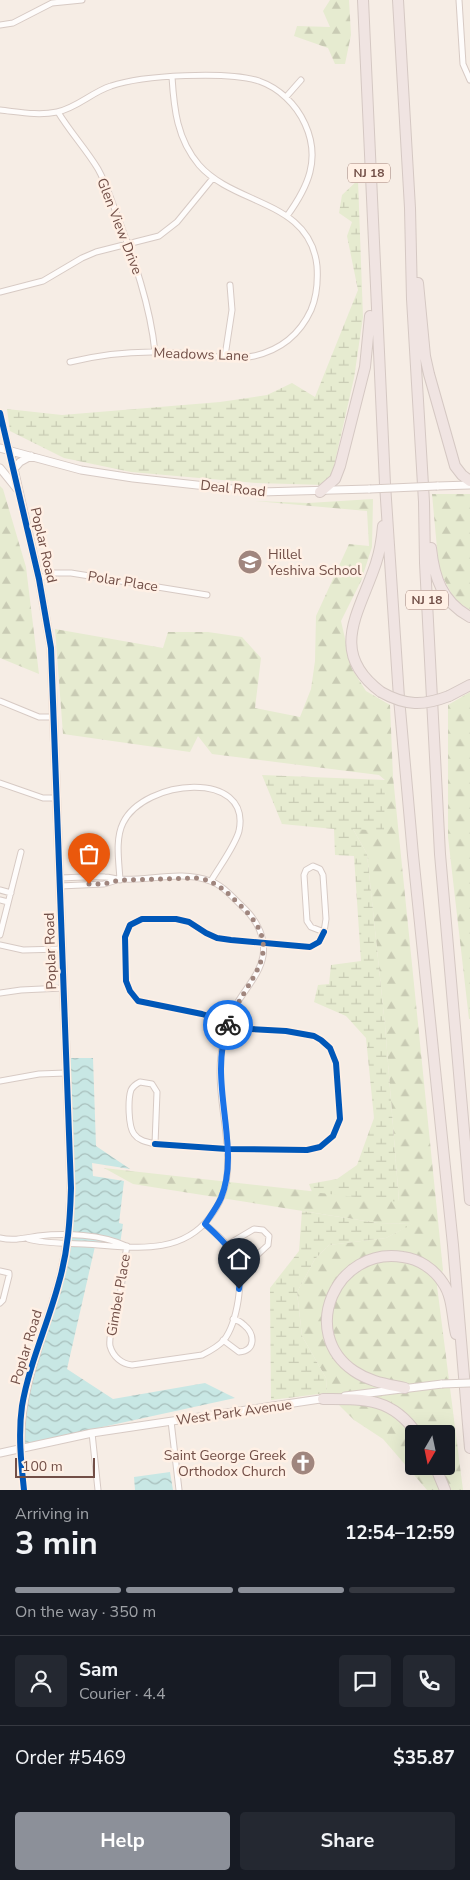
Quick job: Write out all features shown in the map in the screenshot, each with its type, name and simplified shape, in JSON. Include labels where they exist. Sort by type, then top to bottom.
[{"type":"highway","name":"NJ 18","points":[[363,0],[374,282],[386,505],[406,778],[454,1245],[470,1448]]},
{"type":"highway","name":"NJ 18","points":[[398,0],[410,208],[412,299],[424,502],[425,563],[440,854],[470,1200]]},
{"type":"highway","points":[[410,208],[428,374],[453,461],[458,472],[468,485]]},
{"type":"highway","points":[[320,492],[336,476],[355,409],[366,359],[374,282]]},
{"type":"highway","points":[[424,502],[436,579],[449,602],[470,617]]},
{"type":"highway","points":[[386,505],[379,551],[354,616],[351,636],[353,654],[358,668],[367,681],[381,692],[394,699],[418,704],[449,696],[470,685]]},
{"type":"highway","points":[[405,1388],[375,1382],[353,1371],[341,1359],[332,1341],[328,1321],[332,1296],[347,1274],[364,1262],[382,1256],[402,1257],[421,1262],[436,1273],[448,1293],[462,1361]]},
{"type":"highway","points":[[323,1399],[366,1400],[385,1405],[405,1419],[410,1425]]},
{"type":"highway","points":[[439,1475],[445,1490]]},
{"type":"street","points":[[0,25],[13,23],[52,3],[82,0]]},
{"type":"street","points":[[459,0],[463,64],[470,80]]},
{"type":"street","points":[[0,110],[43,114],[58,112],[70,108],[110,86],[130,81],[207,76],[249,78],[267,85],[294,106],[305,124],[311,144],[311,170],[307,185],[287,216]]},
{"type":"street","name":"Meadows Lane","points":[[70,362],[117,354],[154,352],[246,357],[273,350],[295,334],[310,313],[318,285],[315,258],[305,235],[287,216],[274,208],[227,188],[213,178],[194,159],[180,134],[175,112],[172,77]]},
{"type":"street","points":[[286,98],[302,80]]},
{"type":"street","name":"Glen View Drive","points":[[58,112],[66,127],[99,170],[128,244],[147,303],[154,352]]},
{"type":"street","points":[[0,292],[39,283],[90,254],[159,236],[177,222],[213,178]]},
{"type":"street","points":[[225,356],[232,310],[230,285]]},
{"type":"street","points":[[0,413],[10,451]]},
{"type":"street","name":"Deal Road","points":[[0,448],[81,470],[133,478],[260,492],[320,492],[468,485]]},
{"type":"street","name":"Poplar Road","points":[[10,451],[17,489],[39,578],[51,648],[71,1188],[69,1239],[59,1284],[25,1394],[21,1421],[21,1448]]},
{"type":"street","points":[[14,469],[30,456]]},
{"type":"street","points":[[0,468],[17,489]]},
{"type":"street","name":"Polar Place","points":[[39,578],[51,572],[71,573],[207,595]]},
{"type":"street","points":[[0,701],[39,717],[54,717]]},
{"type":"street","points":[[0,782],[43,798],[56,798]]},
{"type":"street","points":[[120,880],[119,834],[130,812],[142,802],[160,793],[174,789],[197,787],[219,791],[227,796],[235,806],[239,819],[237,837],[210,881]]},
{"type":"street","points":[[0,935],[21,852]]},
{"type":"street","points":[[155,1144],[157,1092],[152,1084],[140,1082],[130,1092],[131,1129],[138,1138],[155,1144],[227,1149],[307,1150],[315,1148],[326,1143],[333,1136],[339,1125],[341,1113],[336,1063],[332,1052],[326,1044],[308,1034],[286,1030],[250,1029],[202,1014],[144,1003],[134,997],[126,981],[126,932],[130,925],[139,920],[176,919],[189,922],[217,938],[310,947],[317,944],[324,932],[326,919],[323,875],[320,869],[313,866],[306,870],[304,876],[306,919],[311,927],[324,932]]},
{"type":"street","points":[[0,1238],[28,1239],[37,1236],[114,1241],[127,1246],[153,1248],[170,1244],[190,1236],[205,1224],[217,1207],[224,1191],[227,1174],[227,1149],[220,1062],[229,1022],[236,1006],[260,967],[264,953],[261,932],[253,918],[227,891],[210,881],[191,877],[120,880],[104,877],[60,882]]},
{"type":"street","points":[[0,890],[11,893]]},
{"type":"street","points":[[0,900],[8,902]]},
{"type":"street","points":[[0,944],[23,950],[62,949]]},
{"type":"street","points":[[0,994],[21,990],[63,988]]},
{"type":"street","points":[[0,1081],[39,1074],[66,1073]]},
{"type":"street","points":[[205,1224],[227,1245],[238,1263],[240,1282],[231,1328],[224,1340],[239,1352],[246,1351],[251,1347],[252,1339],[249,1331],[243,1324],[233,1319]]},
{"type":"street","points":[[227,1245],[254,1229],[263,1230],[269,1236],[268,1245],[262,1252],[254,1258],[238,1263]]},
{"type":"street","name":"Gimbel Place","points":[[127,1246],[118,1309],[110,1336],[111,1349],[116,1358],[122,1363],[132,1365],[192,1357],[210,1352],[224,1340]]},
{"type":"street","points":[[0,1271],[8,1273],[10,1276],[3,1300],[0,1303]]},
{"type":"street","name":"West Park Avenue","points":[[0,1453],[92,1433],[405,1388],[470,1383]]},
{"type":"street","points":[[171,1422],[178,1490]]},
{"type":"street","points":[[92,1433],[98,1490]]},
{"type":"street","points":[[21,1448],[24,1490]]},
{"type":"green space","points":[[330,0],[349,0],[351,35],[345,64],[335,64],[328,48],[294,36],[297,26],[330,27],[323,11]]},
{"type":"green space","points":[[358,180],[363,317],[354,378],[331,479],[324,485],[256,483],[131,472],[64,458],[10,431],[7,409],[62,415],[220,402],[267,395],[292,383],[315,397],[358,290],[347,236],[352,222],[339,213],[342,195]]},
{"type":"green space","points":[[0,486],[3,489],[26,567],[39,674],[0,658]]},
{"type":"green space","points":[[432,494],[470,494],[470,610],[455,600],[439,570]]},
{"type":"green space","points":[[373,499],[372,547],[361,581],[341,621],[352,669],[366,691],[390,705],[393,777],[443,1270],[437,1286],[455,1425],[405,1425],[405,1464],[383,1439],[354,1420],[327,1393],[326,1378],[302,1336],[297,1292],[315,1259],[329,1245],[386,1238],[412,1224],[378,1223],[133,1184],[104,1168],[399,1201],[385,1025],[367,854],[353,829],[385,780],[379,775],[212,754],[198,736],[190,752],[63,734],[55,629],[163,648],[168,632],[208,632],[242,637],[261,658],[255,708],[300,717],[311,689],[315,661],[316,616],[349,544],[369,546],[367,511],[255,501],[308,503]]},
{"type":"green space","points":[[470,692],[469,1019],[448,837],[448,705]]},
{"type":"green space","points":[[262,775],[385,780],[384,831],[353,829],[367,854],[385,1025],[399,1202],[312,1192],[309,1184],[337,1179],[357,1165],[374,1118],[366,1038],[346,1016],[314,1002],[318,985],[329,984],[331,965],[361,961],[354,856],[335,855],[334,829],[282,824]]},
{"type":"green space","points":[[302,1211],[378,1223],[413,1224],[386,1238],[329,1245],[315,1259],[297,1292],[302,1336],[326,1378],[327,1393],[271,1400],[270,1288],[299,1251]]},
{"type":"green space","points":[[455,1427],[463,1490],[427,1490],[414,1475],[455,1475]]},
{"type":"water","points":[[67,1058],[93,1058],[96,1146],[130,1169],[92,1163],[93,1176],[124,1181],[119,1223],[123,1224],[120,1244],[96,1242],[67,1369],[113,1399],[205,1383],[235,1398],[20,1445],[22,1401],[66,1243]]},
{"type":"water","points":[[170,1472],[173,1490],[135,1490],[134,1477]]},
{"type":"cycle path","points":[[0,413],[39,579],[51,648],[71,1188],[65,1259],[55,1298],[29,1375],[22,1406],[20,1438],[24,1490]]},
{"type":"cycle path","points":[[155,1144],[227,1149],[307,1150],[320,1147],[333,1136],[340,1119],[336,1063],[330,1048],[314,1036],[286,1031],[250,1029],[202,1014],[138,1001],[130,991],[126,981],[125,937],[130,925],[142,919],[176,919],[189,922],[217,938],[310,947],[319,942],[324,932]]},
{"type":"way so far","points":[[89,884],[104,884],[120,880],[199,878],[210,881],[227,891],[247,911],[258,924],[264,953],[260,967],[236,1006],[228,1025]]},
{"type":"place","name":"Hillel Yeshiva School","points":[[250,562]]},
{"type":"place","name":"Saint George Greek Orthodox Church","points":[[303,1463]]},
{"type":"route","points":[[228,1025],[220,1062],[227,1149],[226,1183],[217,1207],[205,1224],[227,1245],[236,1257],[240,1273],[239,1289]]}]
